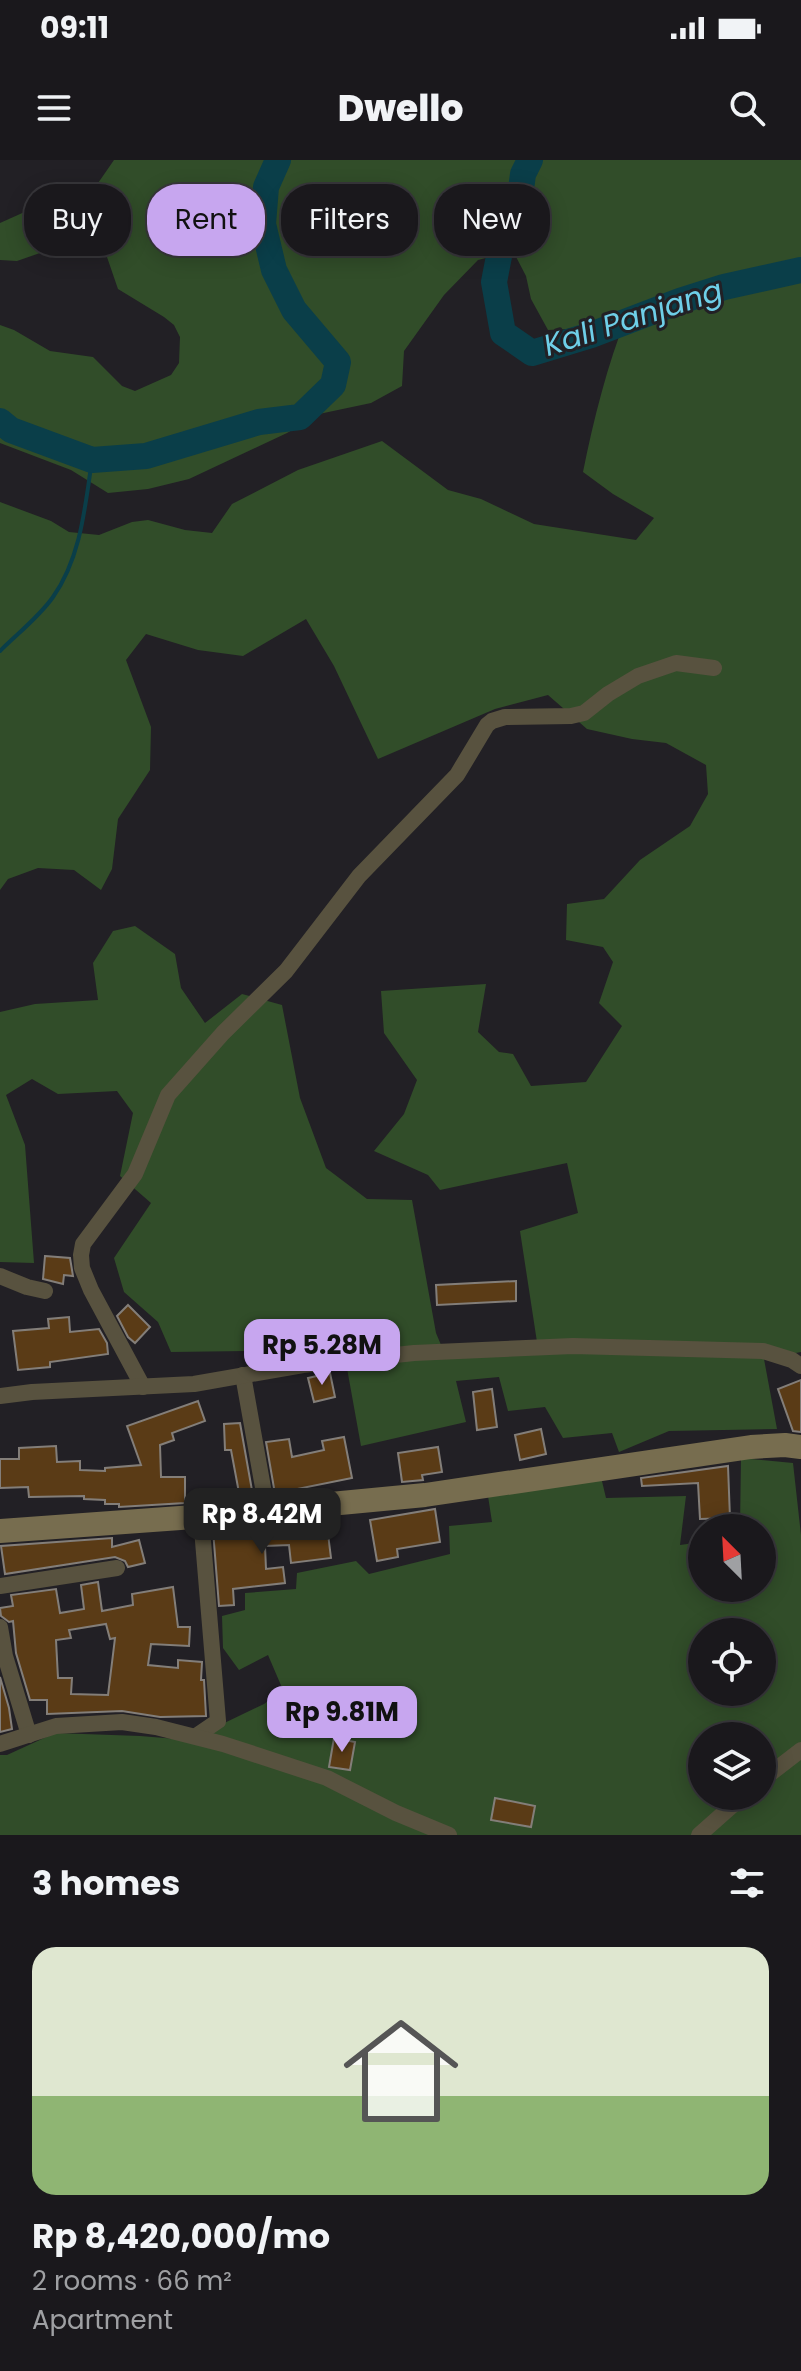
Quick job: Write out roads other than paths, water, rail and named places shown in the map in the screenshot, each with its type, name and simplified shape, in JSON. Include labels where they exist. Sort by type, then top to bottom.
[{"type":"street","points":[[143,1387],[91,1290],[82,1268],[81,1255],[83,1244],[135,1174],[168,1095],[223,1033],[286,971],[359,876],[410,827],[457,775],[487,725],[505,717],[584,713],[638,676],[676,663],[714,668]]},
{"type":"street","points":[[0,1276],[45,1291]]},
{"type":"street","points":[[0,1396],[194,1384],[303,1365],[414,1353],[573,1346],[763,1351],[801,1348]]},
{"type":"street","points":[[763,1351],[801,1366]]},
{"type":"street","points":[[243,1375],[267,1510]]},
{"type":"street","points":[[0,1531],[201,1517],[425,1495],[751,1447],[801,1447]]},
{"type":"street","points":[[196,1736],[218,1721],[201,1517]]},
{"type":"street","points":[[0,1586],[117,1568]]},
{"type":"street","points":[[0,1627],[5,1656],[29,1735]]},
{"type":"street","points":[[0,1744],[56,1726],[122,1722],[156,1727],[196,1736],[327,1778],[448,1835]]},
{"type":"street","points":[[776,1769],[801,1750]]},
{"type":"street","points":[[699,1835],[727,1810]]},
{"type":"waterway","name":"Kali Panjang","points":[[0,421],[11,430],[92,460],[146,456],[259,422],[300,417],[333,385],[338,362],[294,310],[274,270],[263,224],[266,187],[278,160]]},
{"type":"waterway","name":"Kali Panjang","points":[[530,160],[523,174],[519,205],[501,246],[494,282],[503,333],[532,353],[724,287],[801,270]]},
{"type":"waterway","points":[[0,651],[41,611],[62,582],[76,548],[92,460]]}]
